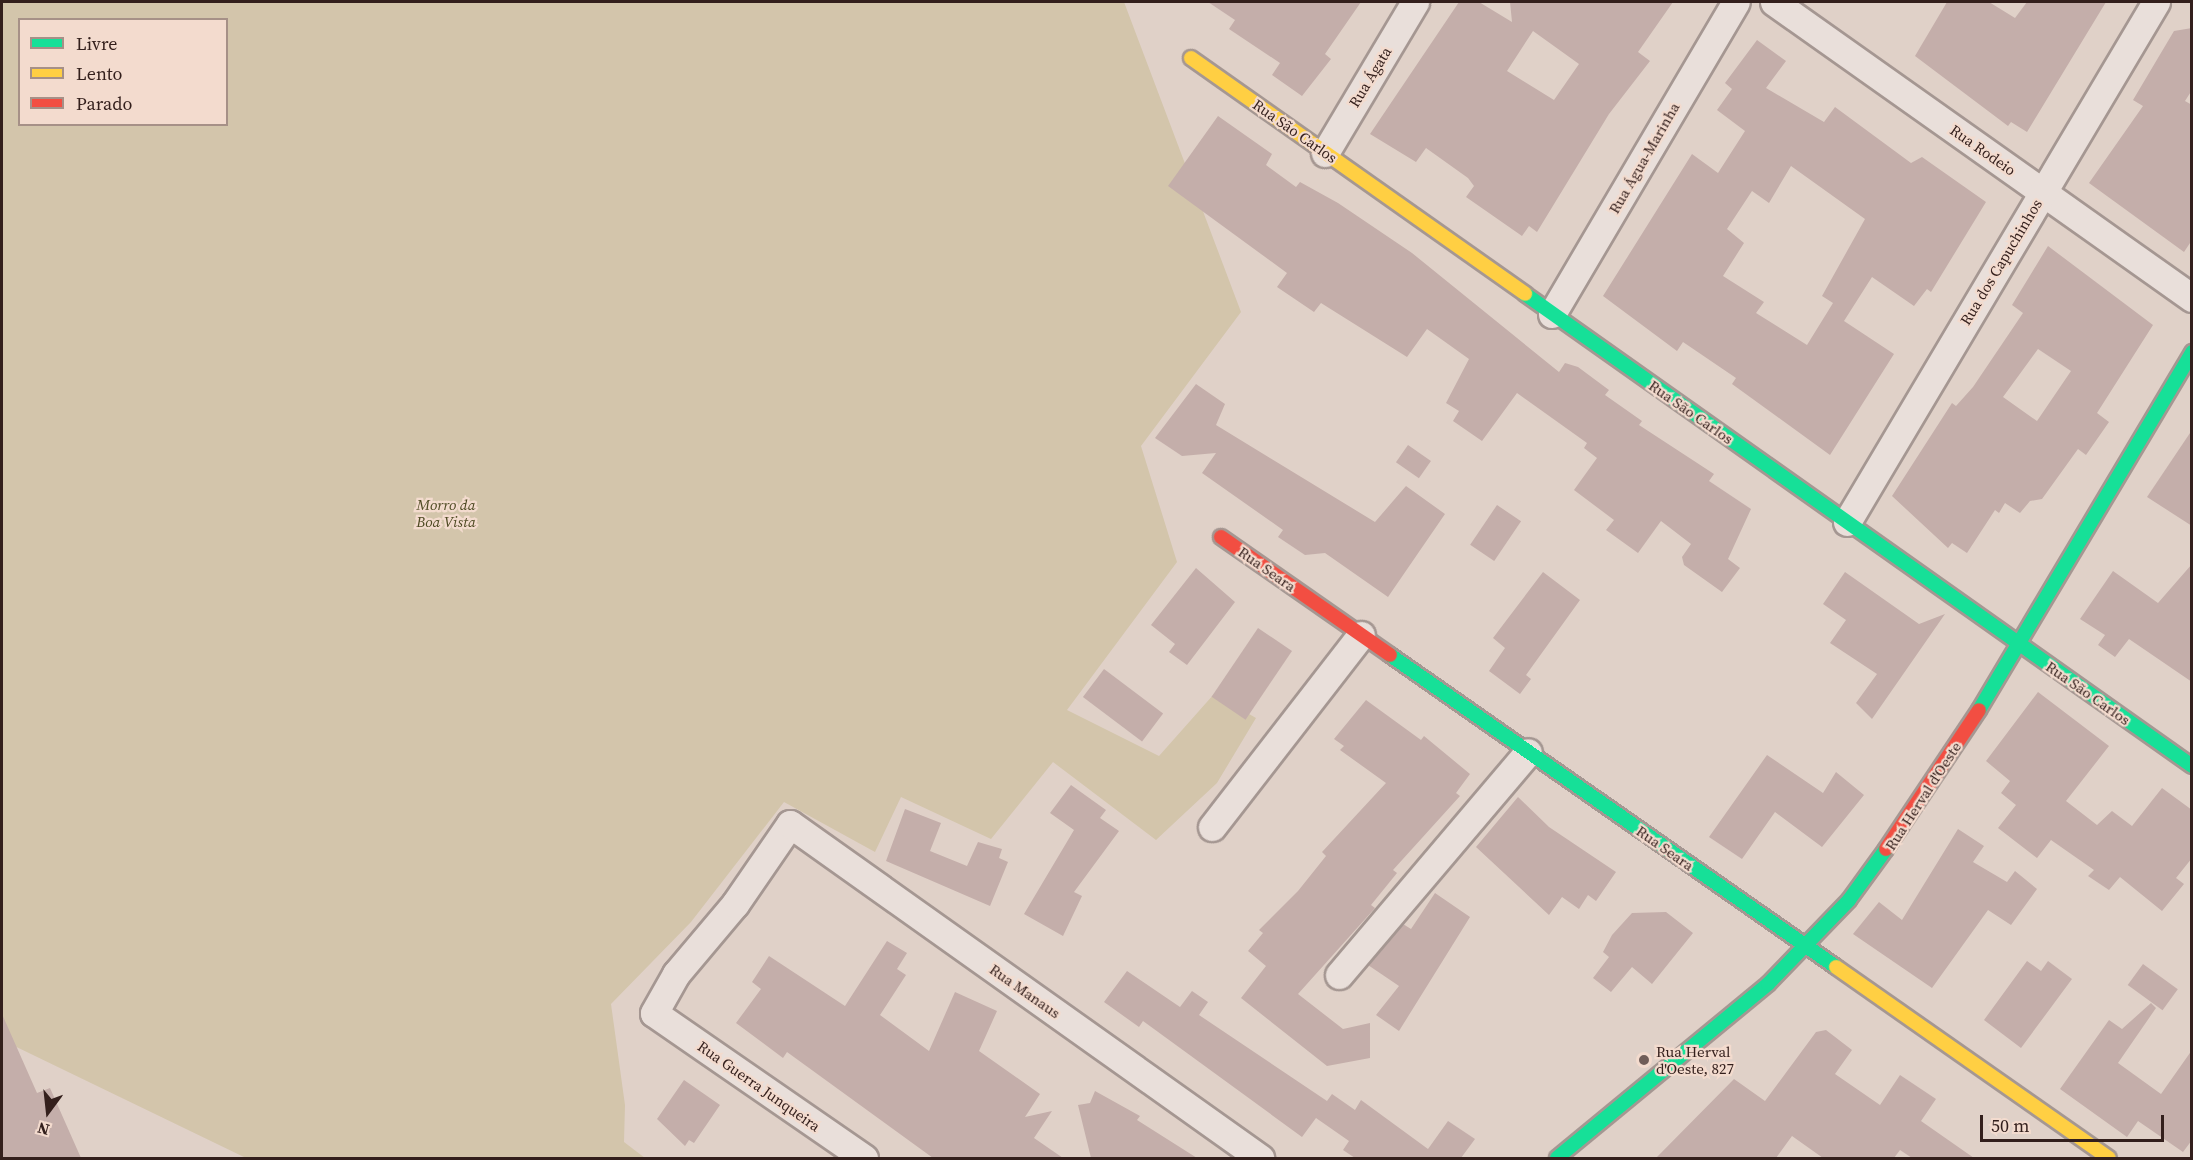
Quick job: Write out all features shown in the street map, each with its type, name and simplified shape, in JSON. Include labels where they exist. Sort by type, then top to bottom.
[{"type":"street","name":"Rua Ágata","points":[[1325,153],[1414,2]]},
{"type":"street","name":"Rua Água-Marinha","points":[[1552,314],[1736,2]]},
{"type":"street","name":"Rua Rodeio","points":[[1774,2],[2192,298]]},
{"type":"street","name":"Rua dos Capuchinhos","points":[[1847,522],[2156,2]]},
{"type":"street","name":"Rua São Carlos","points":[[1191,58],[2192,766]]},
{"type":"street","name":"Rua Herval d'Oeste","points":[[1557,1158],[1735,1013],[1807,947],[1895,841],[2018,643],[2192,352]]},
{"type":"street","name":"Rua Seara","points":[[1221,537],[2109,1158]]},
{"type":"street","points":[[1212,827],[1361,635]]},
{"type":"street","points":[[1339,975],[1528,752]]},
{"type":"street","name":"Rua Manaus","points":[[654,1013],[676,974],[735,904],[790,824],[1260,1158]]},
{"type":"street","name":"Rua Guerra Junqueira","points":[[654,1013],[864,1158]]},
{"type":"green space","name":"Morro da Boa Vista","points":[[2,2],[1124,2],[1241,312],[1141,446],[1177,562],[1067,710],[1159,756],[1214,694],[1256,718],[1217,783],[1156,840],[1053,762],[991,839],[901,797],[875,852],[784,802],[691,922],[611,1004],[625,1105],[624,1142],[645,1158],[246,1158],[2,1040]]},
{"type":"building","points":[[1208,2],[1361,2],[1325,54],[1331,59],[1302,96],[1272,75],[1280,63],[1229,29],[1235,20]]},
{"type":"building","points":[[1459,2],[1479,2],[1512,22],[1510,2],[1673,2],[1638,52],[1650,61],[1609,114],[1537,232],[1529,226],[1522,236],[1466,197],[1474,186],[1468,178],[1426,148],[1416,162],[1370,134]],"holes":[[[1533,31],[1579,64],[1554,100],[1507,71]]]},
{"type":"building","points":[[1947,2],[1989,2],[2015,18],[2027,2],[2106,2],[2027,132],[2011,122],[2008,126],[1915,56]]},
{"type":"building","points":[[2192,28],[2192,90],[2185,101],[2192,105],[2192,240],[2184,252],[2089,183],[2143,106],[2133,100],[2174,31]]},
{"type":"building","points":[[1757,40],[1786,61],[1766,88],[1824,122],[1835,107],[1911,163],[1922,157],[1986,202],[1931,292],[1927,289],[1914,306],[1872,277],[1844,321],[1894,354],[1830,455],[1732,384],[1736,378],[1683,342],[1677,351],[1603,296],[1692,154],[1718,173],[1745,131],[1717,110],[1732,89],[1725,83]],"holes":[[[1791,166],[1865,219],[1822,296],[1833,303],[1807,345],[1756,313],[1764,302],[1723,276],[1744,243],[1727,229],[1752,191],[1769,203]]]},
{"type":"building","points":[[1218,116],[1272,154],[1266,165],[1296,187],[1300,182],[1338,203],[1412,253],[1559,372],[1565,363],[1578,367],[1609,390],[1605,395],[1642,421],[1639,425],[1714,474],[1709,481],[1751,509],[1728,559],[1740,568],[1722,592],[1684,565],[1682,557],[1691,544],[1661,521],[1638,553],[1606,530],[1614,520],[1574,490],[1597,458],[1584,448],[1587,443],[1517,393],[1482,441],[1453,421],[1459,411],[1446,403],[1469,359],[1427,329],[1407,357],[1321,303],[1314,312],[1277,287],[1287,273],[1168,186]]},
{"type":"building","points":[[2048,246],[2153,325],[2097,413],[2109,422],[2086,455],[2078,449],[2042,499],[2030,501],[2020,513],[2005,503],[1999,513],[1995,510],[1967,553],[1952,543],[1948,548],[1892,496],[1952,403],[1956,406],[1973,387],[2023,313],[2012,305]],"holes":[[[2038,349],[2071,371],[2037,421],[2003,397]]]},
{"type":"building","points":[[1196,384],[1225,404],[1216,425],[1375,522],[1406,486],[1445,514],[1388,597],[1325,553],[1305,555],[1278,537],[1283,530],[1202,473],[1216,453],[1182,456],[1155,438]]},
{"type":"building","points":[[2192,430],[2192,526],[2147,497]]},
{"type":"building","points":[[1408,445],[1431,461],[1419,478],[1396,462]]},
{"type":"building","points":[[1497,505],[1521,521],[1494,561],[1470,545]]},
{"type":"building","points":[[2192,564],[2192,682],[2129,639],[2115,657],[2098,645],[2105,635],[2080,619],[2113,571],[2158,603]]},
{"type":"building","points":[[1196,568],[1235,602],[1187,665],[1169,652],[1175,644],[1151,625]]},
{"type":"building","points":[[1543,572],[1580,600],[1526,675],[1531,679],[1520,694],[1489,671],[1505,648],[1493,638]]},
{"type":"building","points":[[1845,572],[1919,624],[1945,614],[1872,719],[1856,703],[1877,674],[1830,643],[1846,620],[1823,604]]},
{"type":"building","points":[[1258,628],[1292,651],[1246,720],[1212,697]]},
{"type":"building","points":[[1104,669],[1163,714],[1142,741],[1083,697]]},
{"type":"building","points":[[2038,692],[2109,746],[2066,801],[2097,825],[2112,811],[2132,826],[2162,788],[2192,810],[2192,858],[2176,878],[2184,884],[2162,911],[2120,877],[2109,890],[2088,876],[2094,870],[2051,840],[2037,858],[1998,828],[2016,805],[2001,793],[2010,781],[1986,761]]},
{"type":"building","points":[[1366,700],[1421,740],[1424,736],[1470,774],[1456,793],[1460,796],[1393,870],[1397,873],[1371,905],[1375,908],[1298,994],[1343,1029],[1370,1023],[1370,1058],[1327,1066],[1241,998],[1266,966],[1248,951],[1263,933],[1259,930],[1298,891],[1326,856],[1322,852],[1386,783],[1340,750],[1344,746],[1334,739]]},
{"type":"building","points":[[1767,755],[1823,793],[1836,772],[1864,795],[1822,847],[1775,812],[1742,859],[1709,837]]},
{"type":"building","points":[[1071,785],[1106,810],[1100,818],[1119,831],[1074,892],[1082,896],[1063,936],[1024,914],[1074,830],[1050,813]]},
{"type":"building","points":[[1518,797],[1549,827],[1616,872],[1596,901],[1588,895],[1579,909],[1562,897],[1549,915],[1476,847]]},
{"type":"building","points":[[905,809],[941,823],[930,851],[967,866],[978,842],[1002,849],[999,858],[1008,862],[990,906],[886,861]]},
{"type":"building","points":[[1958,829],[1984,846],[1973,862],[2007,882],[2015,871],[2037,889],[2011,925],[1988,910],[1932,988],[1853,934],[1879,902],[1902,920]]},
{"type":"building","points":[[1435,893],[1470,917],[1399,1031],[1376,1015],[1399,986],[1368,965],[1403,924],[1411,929]]},
{"type":"building","points":[[1666,912],[1693,933],[1652,984],[1632,967],[1611,992],[1593,978],[1609,957],[1603,952],[1612,935],[1632,913]]},
{"type":"building","points":[[887,941],[907,953],[897,969],[906,975],[880,1015],[929,1051],[955,992],[997,1011],[979,1051],[1040,1094],[1025,1117],[1052,1111],[1034,1138],[1063,1158],[933,1158],[787,1052],[783,1058],[736,1023],[761,989],[752,982],[769,956],[845,1006]]},
{"type":"building","points":[[2027,961],[2041,971],[2048,961],[2072,979],[2021,1048],[1984,1020]]},
{"type":"building","points":[[2143,964],[2178,989],[2163,1010],[2128,985]]},
{"type":"building","points":[[1127,971],[1180,1007],[1192,991],[1208,1002],[1199,1015],[1327,1101],[1332,1094],[1355,1110],[1361,1100],[1428,1149],[1448,1121],[1475,1139],[1461,1158],[1355,1158],[1343,1150],[1349,1141],[1316,1118],[1302,1137],[1143,1021],[1139,1027],[1104,1002]]},
{"type":"building","points":[[2151,1003],[2156,1008],[2118,1063],[2161,1094],[2192,1050],[2192,1140],[2183,1152],[2138,1121],[2127,1137],[2060,1089],[2109,1020],[2122,1029]]},
{"type":"building","points":[[2,1014],[37,1093],[50,1088],[81,1158],[2,1158]]},
{"type":"building","points":[[1826,1030],[1852,1050],[1835,1074],[1880,1105],[1900,1075],[1936,1099],[1921,1121],[1974,1158],[1912,1158],[1900,1150],[1894,1158],[1823,1158],[1792,1136],[1776,1158],[1656,1158],[1734,1079],[1765,1101],[1816,1032]]},
{"type":"building","points":[[684,1080],[720,1105],[694,1143],[689,1140],[685,1146],[657,1119]]},
{"type":"building","points":[[1095,1091],[1140,1116],[1137,1120],[1197,1158],[1091,1158],[1078,1105],[1090,1103]]},
{"type":"traffic: fast","points":[[1525,294],[2192,766]]},
{"type":"traffic: fast","points":[[1979,710],[2192,352]]},
{"type":"traffic: fast","points":[[1390,655],[1836,967]]},
{"type":"traffic: fast","points":[[1557,1158],[1768,984],[1849,900],[1886,849]]},
{"type":"traffic: slow","points":[[1191,58],[1525,294]]},
{"type":"traffic: slow","points":[[1836,967],[2109,1158]]},
{"type":"traffic: jam","points":[[1221,537],[1390,655]]},
{"type":"traffic: jam","points":[[1886,849],[1979,710]]},
{"type":"place","name":"Rua Herval d'Oeste, 827","points":[[1644,1060]]}]
